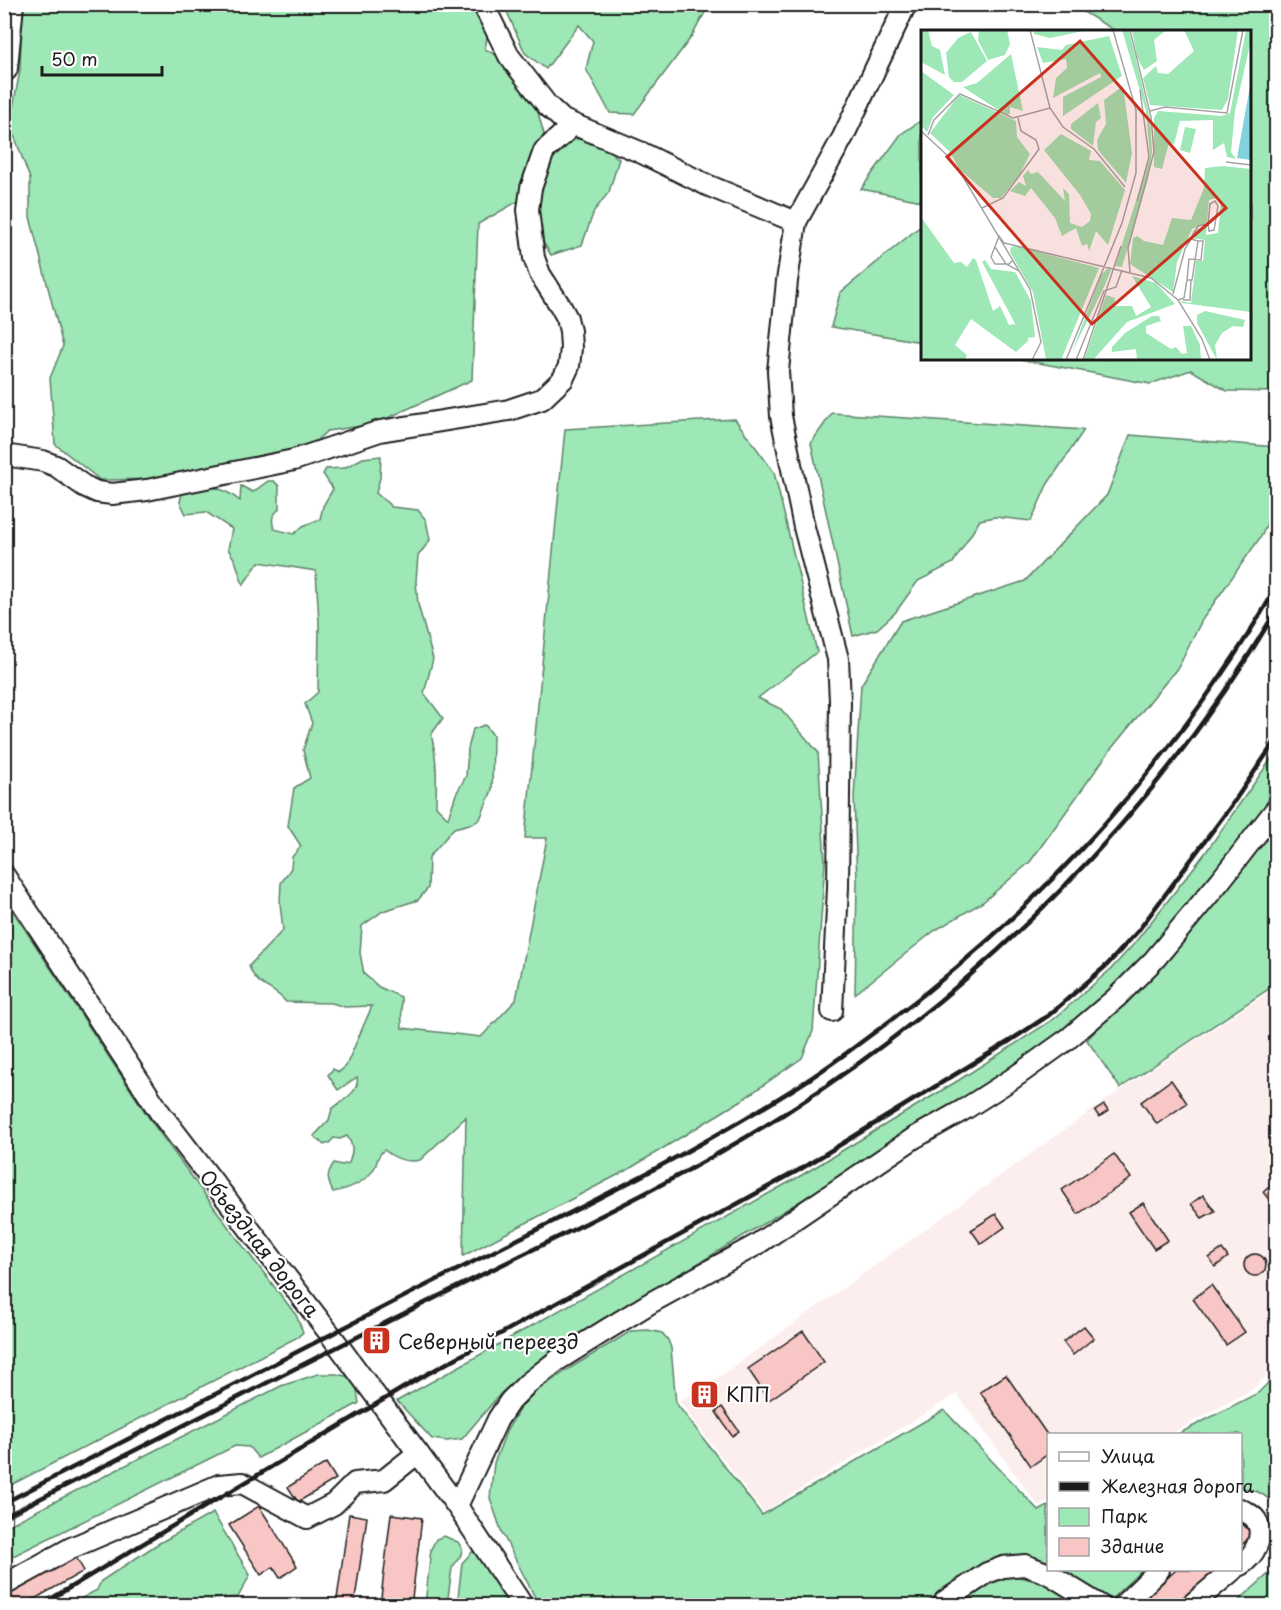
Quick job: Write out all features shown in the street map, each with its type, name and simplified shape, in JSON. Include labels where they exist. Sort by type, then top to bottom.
[{"type":"main road","points":[[4,68],[10,4]]},
{"type":"street","points":[[483,4],[509,56],[531,86],[563,120],[796,222]]},
{"type":"street","points":[[832,1011],[838,887],[840,701],[838,659],[804,527],[781,416],[778,371],[796,222],[843,137],[906,4]]},
{"type":"street","points":[[4,455],[43,461],[68,474],[84,486],[97,492],[112,494],[147,490],[294,460],[380,431],[509,410],[542,399],[563,379],[566,372],[571,348],[570,331],[567,318],[540,274],[534,258],[528,210],[534,179],[544,151],[573,125]]},
{"type":"street","points":[[457,1506],[498,1419],[510,1401],[527,1384],[558,1360],[652,1302],[756,1245],[914,1138],[1012,1079],[1068,1038],[1116,998],[1154,960],[1276,809]]},
{"type":"street","name":"Объездная дорога","points":[[4,875],[161,1114],[418,1453],[457,1506],[523,1605]]},
{"type":"street","points":[[4,1585],[71,1548],[219,1485],[242,1483],[307,1518],[334,1504],[355,1483],[384,1480],[418,1453]]},
{"type":"street","points":[[1242,1510],[1255,1518],[1260,1530],[1258,1543],[1248,1560],[1242,1564]]},
{"type":"street","points":[[944,1605],[945,1601],[987,1573],[1003,1567],[1025,1565],[1049,1574],[1101,1605]]},
{"type":"street","points":[[1122,1605],[1157,1571]]},
{"type":"street","points":[[1190,1605],[1231,1571]]},
{"type":"shaded area","points":[[1276,987],[1276,1366],[1253,1389],[1172,1433],[1047,1433],[1047,1502],[1039,1507],[957,1394],[763,1512],[679,1401],[719,1377],[1116,1093]]},
{"type":"green space","points":[[478,4],[489,27],[485,49],[504,59],[509,74],[535,102],[544,134],[532,162],[522,199],[478,224],[472,380],[374,424],[327,431],[306,450],[163,479],[100,480],[55,444],[50,378],[63,346],[30,217],[30,179],[10,124],[20,70],[22,10],[27,5]]},
{"type":"green space","points":[[504,5],[709,5],[692,36],[634,114],[610,113],[586,69],[593,41],[579,25],[546,69],[525,53]]},
{"type":"green space","points":[[1072,5],[1256,5],[1276,17],[1276,392],[1227,391],[1191,370],[1150,384],[1023,360],[1251,360],[1251,30],[1113,30]]},
{"type":"green space","points":[[921,121],[921,201],[861,189],[901,134]]},
{"type":"green space","points":[[575,139],[597,141],[619,159],[609,192],[594,211],[582,245],[551,255],[536,231],[541,169]]},
{"type":"green space","points":[[918,228],[921,229],[921,342],[831,327],[840,293]]},
{"type":"green space","points":[[832,413],[1084,430],[1047,485],[1031,521],[995,517],[980,520],[953,563],[918,581],[895,613],[877,629],[853,636],[811,443]]},
{"type":"green space","points":[[735,419],[774,472],[817,652],[758,698],[781,709],[818,752],[825,862],[813,1031],[802,1058],[742,1100],[629,1169],[463,1256],[466,1117],[420,1160],[401,1159],[384,1150],[367,1177],[351,1187],[333,1192],[329,1180],[330,1170],[334,1163],[342,1165],[349,1163],[352,1152],[351,1143],[347,1136],[340,1139],[334,1138],[324,1145],[314,1136],[329,1120],[332,1109],[349,1096],[356,1087],[357,1077],[338,1090],[328,1075],[333,1069],[339,1072],[346,1066],[372,1006],[345,1007],[332,1003],[286,1002],[256,979],[249,966],[283,930],[280,903],[281,883],[291,868],[292,857],[301,846],[288,826],[294,788],[310,778],[303,750],[312,723],[305,704],[318,692],[319,623],[316,571],[259,562],[243,585],[235,560],[228,549],[232,529],[206,512],[186,514],[180,502],[182,493],[198,488],[213,487],[240,501],[241,486],[253,492],[268,481],[274,481],[279,486],[279,509],[273,518],[274,529],[294,534],[303,526],[320,519],[323,506],[333,489],[323,474],[326,469],[344,468],[363,458],[381,456],[380,478],[376,493],[392,507],[418,510],[426,520],[430,540],[418,556],[416,581],[418,604],[433,659],[424,693],[443,718],[431,735],[436,762],[436,806],[448,818],[456,794],[466,776],[468,749],[473,729],[485,725],[493,735],[492,790],[480,819],[474,823],[454,828],[429,857],[428,888],[418,900],[383,911],[362,926],[360,953],[364,974],[379,987],[401,997],[402,1028],[481,1037],[516,1000],[547,838],[525,838],[565,429]]},
{"type":"green space","points":[[1130,435],[1276,447],[1276,502],[1262,535],[1202,620],[1179,666],[1111,749],[1030,862],[983,902],[934,931],[855,994],[857,882],[854,797],[861,685],[901,621],[1025,581],[1107,495]]},
{"type":"green space","points":[[1276,752],[1276,793],[1273,799],[1146,955],[1097,1003],[1064,1031],[802,1200],[550,1351],[501,1393],[462,1439],[447,1441],[432,1439],[397,1401],[802,1175],[959,1080],[1054,1019],[1111,969],[1133,945],[1206,852]]},
{"type":"green space","points":[[1276,825],[1276,984],[1120,1088],[1087,1040],[1163,963]]},
{"type":"green space","points":[[5,899],[151,1121],[296,1315],[303,1332],[298,1337],[5,1488]]},
{"type":"green space","points":[[648,1330],[662,1333],[668,1340],[671,1348],[676,1403],[762,1515],[944,1410],[1039,1511],[1047,1507],[1047,1564],[1026,1558],[920,1605],[539,1605],[502,1533],[490,1498],[494,1463],[507,1430],[520,1408],[535,1392],[631,1331]]},
{"type":"green space","points":[[318,1374],[350,1377],[356,1385],[359,1403],[258,1458],[249,1447],[235,1446],[5,1560],[5,1527],[281,1386]]},
{"type":"green space","points":[[1276,1375],[1276,1506],[1260,1493],[1242,1488],[1242,1433],[1180,1433],[1258,1393]]},
{"type":"green space","points":[[213,1513],[250,1575],[238,1597],[211,1599],[210,1605],[69,1605],[97,1590],[101,1581],[156,1545]]},
{"type":"green space","points":[[444,1536],[458,1542],[462,1549],[461,1555],[452,1568],[447,1605],[425,1605],[431,1549],[436,1539]]},
{"type":"green space","points":[[473,1551],[489,1569],[509,1605],[457,1606],[462,1563]]},
{"type":"green space","points":[[1276,1563],[1276,1605],[1234,1605],[1275,1568]]},
{"type":"green space","points":[[1063,1571],[1141,1571],[1110,1600]]},
{"type":"green space","points":[[1011,1575],[1041,1582],[1087,1606],[955,1606],[974,1590]]},
{"type":"building","points":[[1171,1080],[1187,1103],[1157,1124],[1141,1102]]},
{"type":"building","points":[[1104,1105],[1108,1111],[1099,1117],[1095,1111]]},
{"type":"building","points":[[1114,1154],[1131,1178],[1078,1214],[1062,1190]]},
{"type":"building","points":[[1276,1182],[1276,1203],[1273,1205],[1263,1192]]},
{"type":"building","points":[[1203,1195],[1215,1211],[1202,1218],[1191,1204]]},
{"type":"building","points":[[1143,1203],[1168,1240],[1154,1249],[1129,1212]]},
{"type":"building","points":[[996,1214],[1005,1227],[981,1244],[971,1230]]},
{"type":"building","points":[[1222,1249],[1228,1257],[1215,1267],[1209,1258]]},
{"type":"building","points":[[1255,1254],[1263,1257],[1266,1265],[1263,1273],[1255,1276],[1247,1273],[1244,1265],[1247,1257]]},
{"type":"building","points":[[1211,1285],[1245,1332],[1226,1345],[1193,1299]]},
{"type":"building","points":[[1084,1326],[1094,1338],[1073,1355],[1063,1342]]},
{"type":"building","points":[[803,1331],[824,1362],[769,1400],[748,1369]]},
{"type":"building","name":"Северный переезд","points":[[379,1338],[383,1345],[372,1351],[368,1345]]},
{"type":"building","points":[[1006,1375],[1047,1435],[1047,1455],[1031,1466],[980,1392]]},
{"type":"building","name":"КПП","points":[[710,1385],[715,1393],[701,1403],[696,1395]]},
{"type":"building","points":[[722,1407],[739,1431],[732,1436],[716,1412]]},
{"type":"building","points":[[326,1463],[336,1479],[298,1502],[288,1487]]},
{"type":"building","points":[[259,1506],[297,1566],[280,1578],[273,1567],[261,1575],[229,1525]]},
{"type":"building","points":[[349,1514],[367,1517],[354,1606],[336,1606]]},
{"type":"building","points":[[391,1514],[422,1518],[411,1606],[380,1606]]},
{"type":"building","points":[[1242,1523],[1253,1535],[1242,1544]]},
{"type":"building","points":[[76,1557],[84,1571],[22,1606],[4,1606],[4,1596]]},
{"type":"building","points":[[1175,1571],[1215,1571],[1177,1606],[1137,1606]]},
{"type":"railway","points":[[4,1503],[654,1169],[747,1118],[838,1059],[941,980],[997,932],[1102,826],[1195,712],[1237,651],[1276,588]]},
{"type":"railway","points":[[4,1517],[698,1165],[784,1114],[858,1064],[928,1010],[996,952],[1060,891],[1120,826],[1176,758],[1228,686],[1276,611]]},
{"type":"railway","points":[[39,1606],[418,1379],[799,1170],[1049,1015],[1107,965],[1138,931],[1231,806],[1276,740]]},
{"type":"place","name":"Северный переезд","points":[[377,1341]]},
{"type":"place","name":"КПП","points":[[705,1394]]}]
